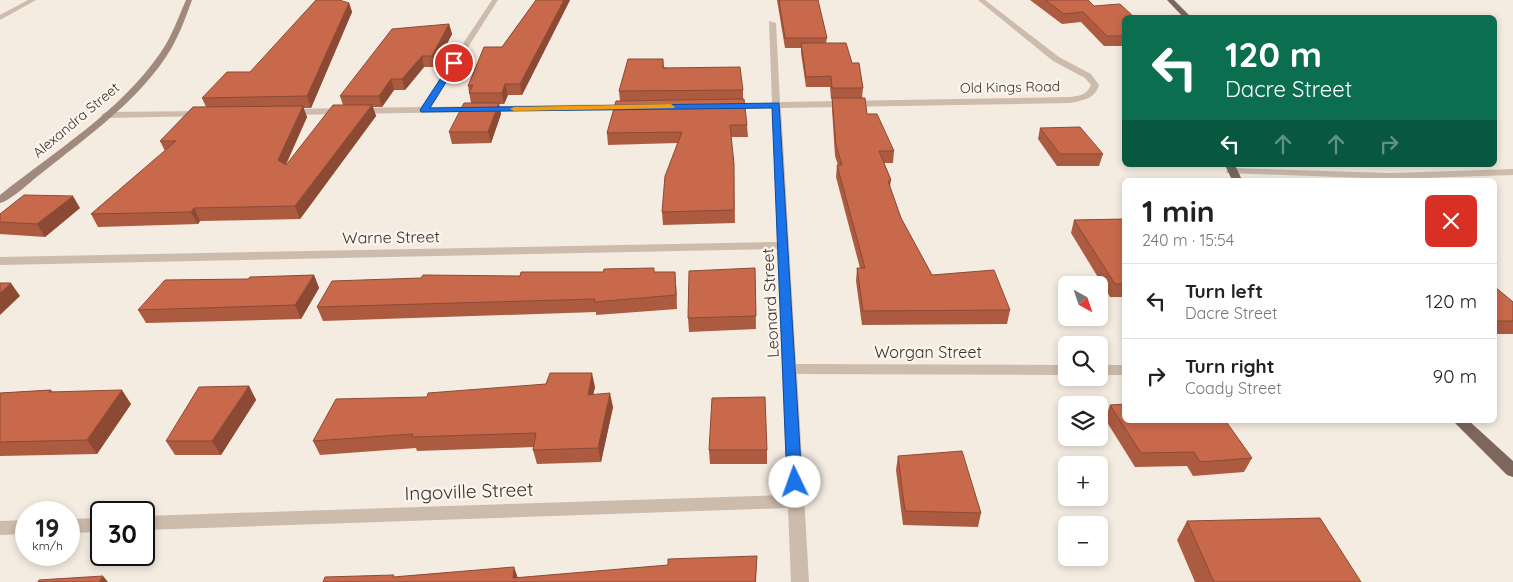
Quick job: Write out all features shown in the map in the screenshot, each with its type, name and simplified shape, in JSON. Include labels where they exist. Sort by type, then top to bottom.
[{"type":"main road","name":"Alexandra Street","points":[[0,200],[126,98],[157,63],[170,41],[189,0]]},
{"type":"main road","points":[[1170,0],[1186,15]]},
{"type":"main road","points":[[1462,423],[1513,471]]},
{"type":"street","points":[[0,18],[33,0]]},
{"type":"street","points":[[424,110],[495,0]]},
{"type":"street","name":"Old Kings Road","points":[[776,105],[1070,100],[1085,96],[1093,91],[1095,85],[1088,76],[1056,58],[981,0]]},
{"type":"street","name":"Leonard Street","points":[[772,23],[800,582]]},
{"type":"street","points":[[717,106],[776,105]]},
{"type":"street","points":[[275,113],[639,107]]},
{"type":"street","points":[[106,115],[215,114]]},
{"type":"street","points":[[1233,172],[1391,176],[1513,172]]},
{"type":"street","name":"Warne Street","points":[[0,261],[783,245]]},
{"type":"street","name":"Worgan Street","points":[[789,370],[1058,370]]},
{"type":"street","points":[[1108,370],[1122,370]]},
{"type":"street","name":"Ingoville Street","points":[[155,523],[796,501]]},
{"type":"street","points":[[0,528],[15,527]]},
{"type":"building","points":[[316,0],[339,0],[349,3],[307,96],[202,98],[227,72],[250,72]]},
{"type":"building","points":[[536,0],[564,0],[520,84],[505,84],[502,93],[469,93],[473,85],[468,86],[484,47],[502,47]]},
{"type":"building","points":[[779,0],[818,0],[827,38],[785,38]]},
{"type":"building","points":[[1045,0],[1088,0],[1094,6],[1120,4],[1132,15],[1122,15],[1122,36],[1107,36],[1083,12],[1064,14]]},
{"type":"building","points":[[449,24],[432,56],[422,56],[402,79],[391,79],[379,96],[340,96],[392,29]]},
{"type":"building","points":[[801,43],[846,43],[852,63],[859,63],[863,88],[832,88],[831,76],[806,77]]},
{"type":"building","points":[[628,59],[663,59],[663,68],[740,67],[743,90],[619,91]]},
{"type":"building","points":[[832,98],[865,98],[867,114],[877,114],[894,151],[879,151],[891,180],[888,181],[901,218],[932,275],[994,270],[1010,310],[863,311],[857,268],[865,268],[837,165],[842,165],[836,145]]},
{"type":"building","points":[[744,99],[747,125],[730,125],[734,164],[734,210],[662,212],[665,176],[682,132],[607,133],[616,101]]},
{"type":"building","points":[[464,103],[499,103],[488,132],[449,132]]},
{"type":"building","points":[[333,105],[372,105],[295,206],[194,208],[191,212],[91,214],[176,141],[160,141],[193,107],[303,106],[278,160],[286,165]]},
{"type":"building","points":[[1080,127],[1103,154],[1060,154],[1040,128]]},
{"type":"building","points":[[24,195],[73,196],[37,224],[0,222],[0,214]]},
{"type":"building","points":[[1122,219],[1122,284],[1115,284],[1074,220]]},
{"type":"building","points":[[654,268],[654,272],[675,272],[676,295],[594,302],[595,299],[317,307],[332,281],[421,278],[423,275],[520,276],[521,272],[603,272],[604,269]]},
{"type":"building","points":[[755,268],[756,316],[688,318],[689,271]]},
{"type":"building","points":[[314,275],[295,305],[138,310],[165,280],[248,279],[250,277]]},
{"type":"building","points":[[0,283],[11,283],[0,293]]},
{"type":"building","points":[[1497,289],[1513,302],[1513,321],[1497,321]]},
{"type":"building","points":[[550,373],[592,373],[588,395],[610,393],[598,448],[533,450],[536,433],[412,437],[413,434],[313,441],[336,399],[427,397],[428,393],[546,384]]},
{"type":"building","points":[[249,386],[212,441],[166,441],[199,387]]},
{"type":"building","points":[[51,390],[49,392],[122,390],[87,440],[0,442],[0,393]]},
{"type":"building","points":[[765,397],[767,450],[709,450],[712,398]]},
{"type":"building","points":[[1122,404],[1122,423],[1227,423],[1252,458],[1200,462],[1194,452],[1141,453],[1110,405]]},
{"type":"building","points":[[962,451],[981,513],[905,511],[898,456]]},
{"type":"building","points":[[1320,518],[1361,582],[1214,582],[1187,521]]},
{"type":"building","points":[[757,556],[755,582],[323,582],[325,577],[394,575],[393,577],[514,567],[513,578],[668,565],[668,559]]},
{"type":"building","points":[[103,576],[99,582],[38,582],[39,580]]},
{"type":"slow traffic","points":[[514,109],[671,107]]},
{"type":"route","points":[[454,63],[424,110],[776,105],[795,482]]}]
